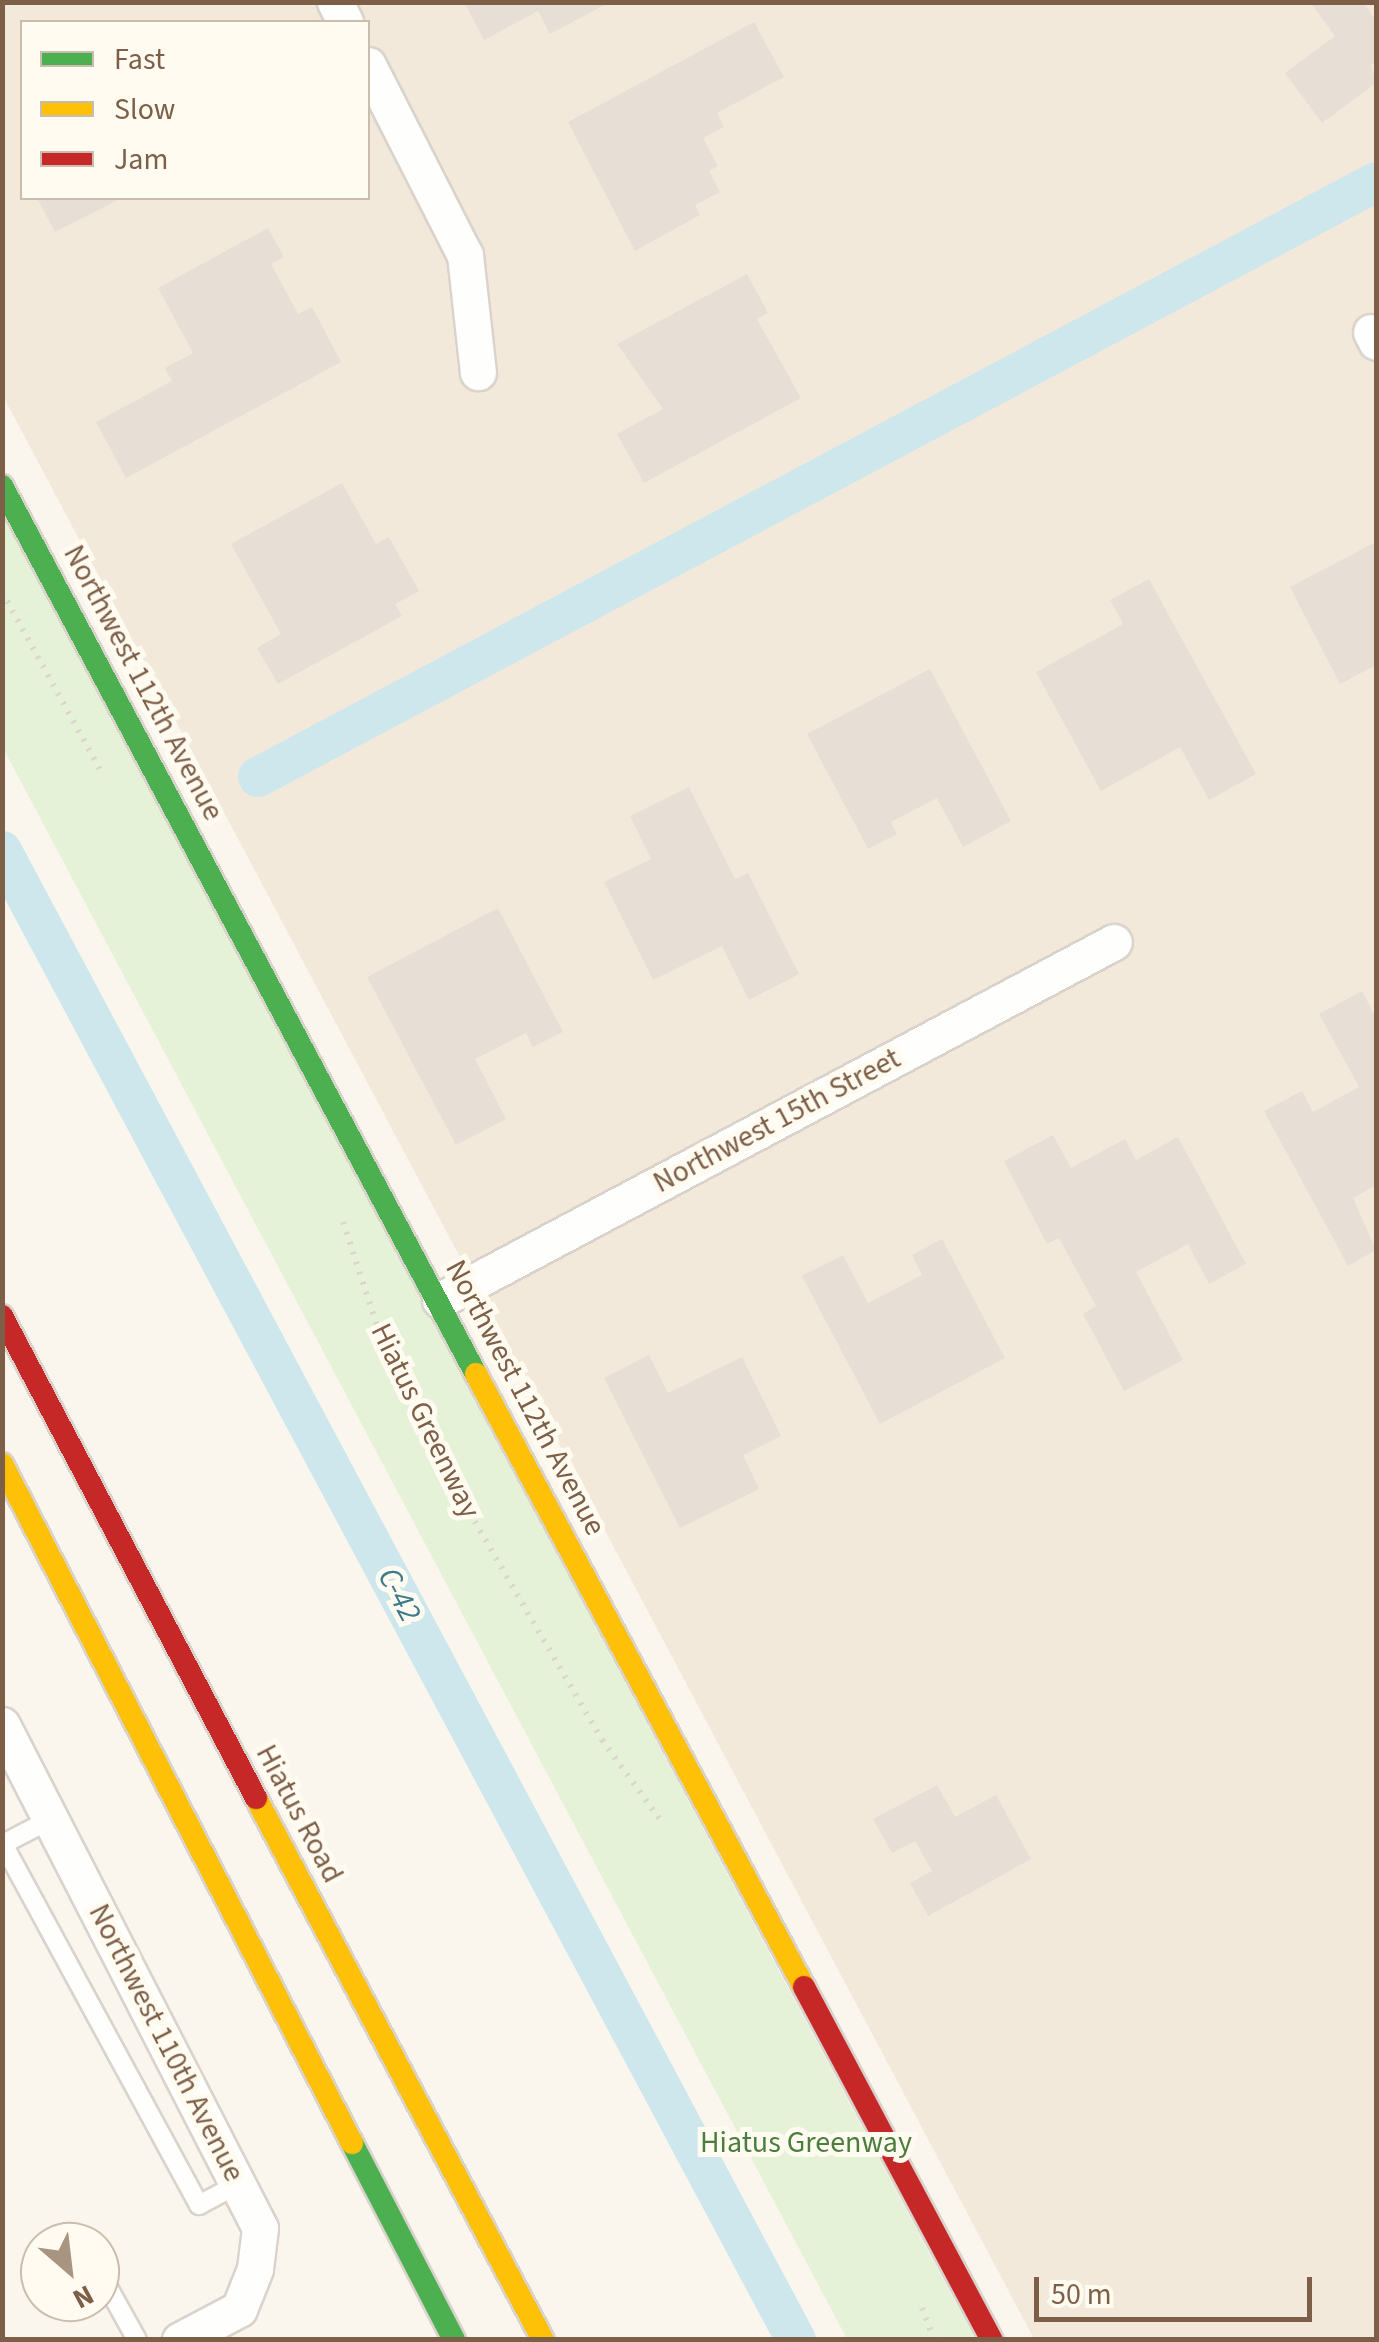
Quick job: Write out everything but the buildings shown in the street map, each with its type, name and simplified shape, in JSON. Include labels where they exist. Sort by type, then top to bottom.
[{"type":"main road","name":"Northwest 112th Avenue","points":[[2,486],[992,2340]]},
{"type":"main road","name":"Hiatus Road","points":[[2,1316],[543,2340]]},
{"type":"main road","points":[[2,1464],[454,2340]]},
{"type":"street","points":[[370,70],[466,254],[478,372]]},
{"type":"street","name":"Northwest 15th Street","points":[[440,1300],[1114,942]]},
{"type":"street","name":"Northwest 110th Avenue","points":[[5,1737],[51,1819],[260,2228],[255,2268],[239,2309],[180,2340]]},
{"type":"lane","points":[[51,1819],[3,1844],[198,2205],[238,2184]]},
{"type":"lane","points":[[120,2310],[136,2340]]},
{"type":"path","points":[[2,592],[107,782]]},
{"type":"path","name":"Hiatus Greenway","points":[[340,1213],[384,1350],[442,1467],[602,1740],[673,1837]]},
{"type":"path","points":[[913,2290],[934,2340]]},
{"type":"shaded area","points":[[2,3],[1376,3],[1376,2339],[1034,2339],[3,396]]},
{"type":"green space","name":"Hiatus Greenway","points":[[2,512],[975,2339],[847,2339],[3,748]]},
{"type":"waterway","points":[[258,777],[1376,182]]},
{"type":"waterway","name":"C-42","points":[[2,851],[796,2340]]},
{"type":"traffic: fast","points":[[2,486],[476,1374]]},
{"type":"traffic: fast","points":[[352,2143],[454,2340]]},
{"type":"traffic: slow","points":[[476,1374],[804,1987]]},
{"type":"traffic: slow","points":[[2,1464],[352,2143]]},
{"type":"traffic: slow","points":[[256,1798],[543,2340]]},
{"type":"traffic: jam","points":[[2,1316],[256,1798]]},
{"type":"traffic: jam","points":[[804,1987],[992,2340]]}]
